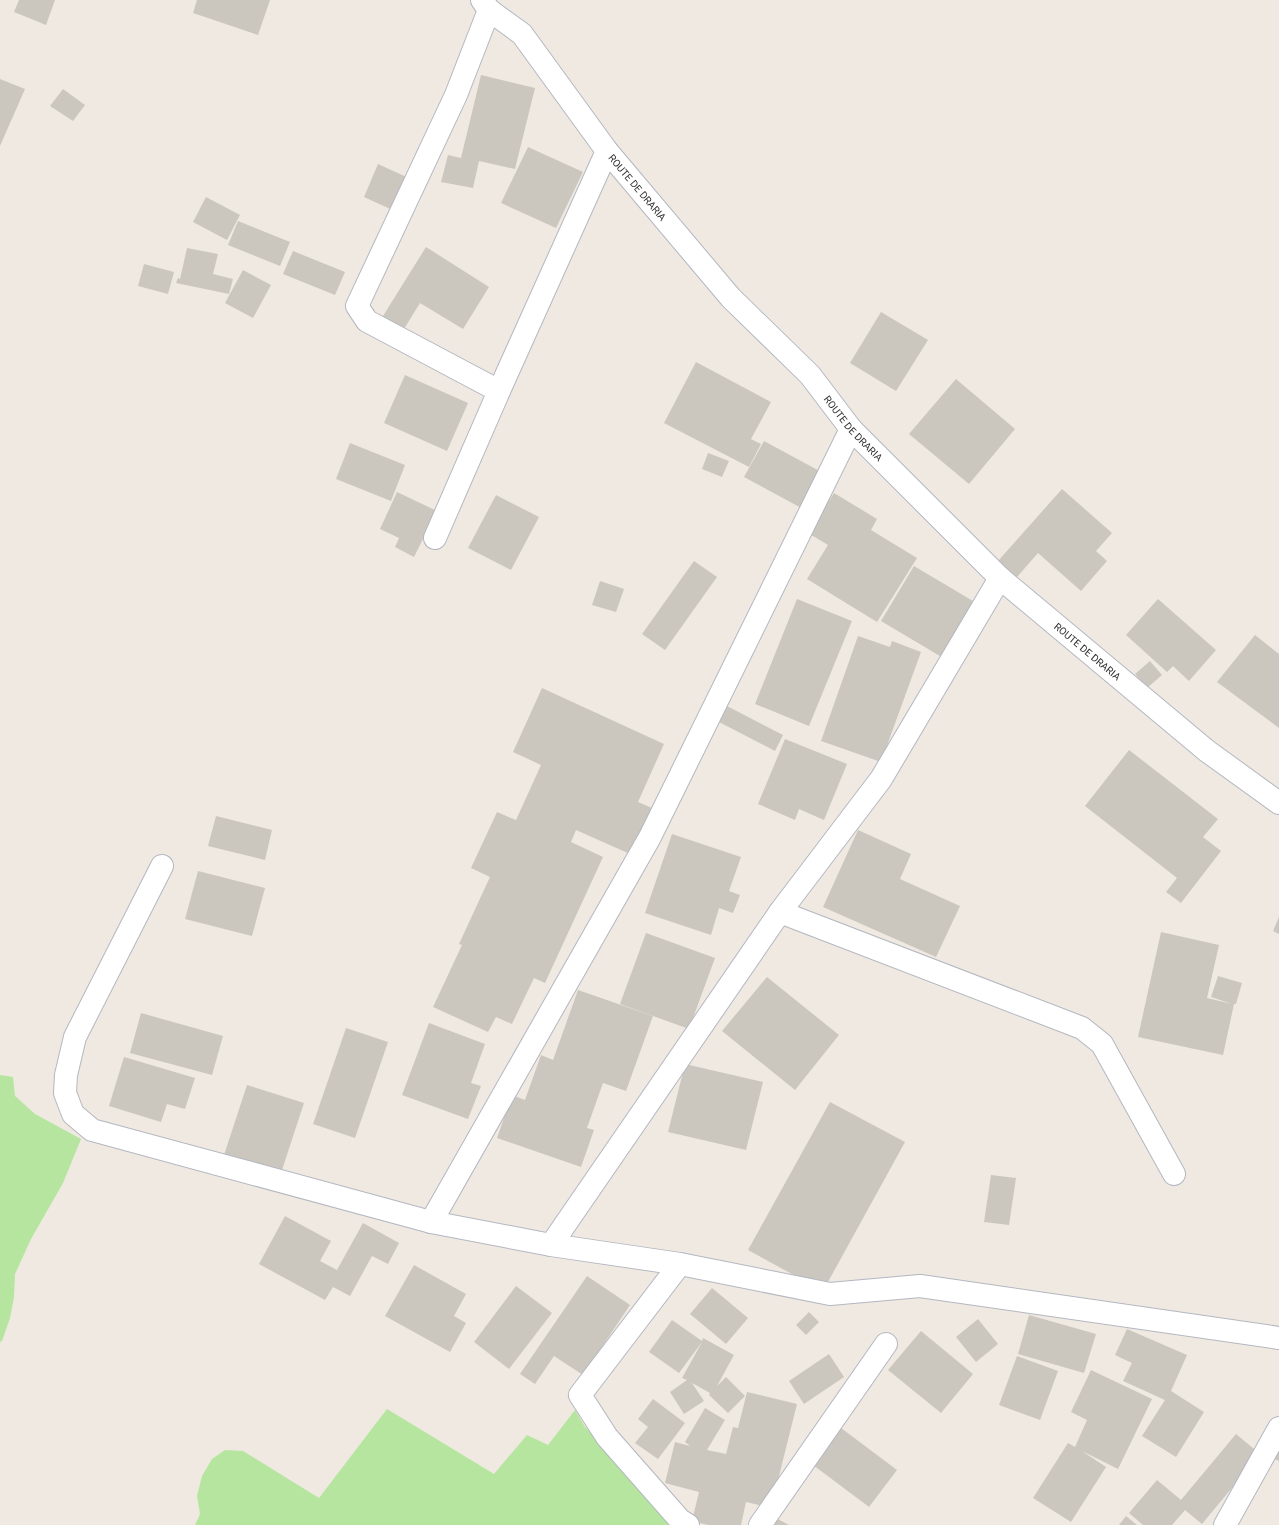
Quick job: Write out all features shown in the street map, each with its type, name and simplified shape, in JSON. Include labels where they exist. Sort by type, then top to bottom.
[{"type":"street","name":"ROUTE DE DRARIA","points":[[486,5],[522,34],[607,151],[731,298],[810,376],[851,429],[1000,578],[1207,751],[1279,802]]},
{"type":"street","points":[[486,5],[456,95],[357,306],[367,321],[499,391]]},
{"type":"street","points":[[435,538],[499,391],[607,151]]},
{"type":"street","points":[[431,1222],[650,837],[851,429]]},
{"type":"street","points":[[551,1245],[780,912],[881,779],[1000,578]]},
{"type":"street","points":[[162,866],[76,1037],[66,1075],[65,1094],[73,1114],[92,1130],[431,1222],[551,1245],[680,1264],[830,1294],[920,1286],[1279,1338]]},
{"type":"street","points":[[780,912],[1082,1028],[1102,1044],[1174,1174]]},
{"type":"street","points":[[680,1264],[580,1395],[607,1437],[680,1520],[688,1525]]},
{"type":"street","points":[[760,1525],[886,1344]]},
{"type":"street","points":[[1225,1525],[1279,1428]]},
{"type":"green space","points":[[0,1075],[13,1077],[15,1096],[35,1114],[81,1139],[63,1183],[31,1239],[15,1274],[14,1297],[10,1318],[2,1341],[0,1342]]},
{"type":"green space","points":[[387,1409],[494,1474],[527,1435],[548,1445],[575,1410],[585,1427],[680,1525],[195,1525],[200,1514],[197,1496],[202,1476],[212,1459],[225,1450],[243,1451],[319,1498]]},
{"type":"building","points":[[19,0],[55,0],[46,25],[14,12]]},
{"type":"building","points":[[197,0],[270,0],[258,35],[193,13]]},
{"type":"building","points":[[481,75],[535,88],[515,169],[479,161],[473,188],[441,182],[448,155],[461,158]]},
{"type":"building","points":[[0,79],[25,89],[0,146]]},
{"type":"building","points":[[63,89],[85,105],[73,121],[50,106]]},
{"type":"building","points":[[528,147],[583,172],[556,228],[501,203]]},
{"type":"building","points":[[378,164],[413,180],[399,213],[364,197]]},
{"type":"building","points":[[206,197],[240,215],[227,240],[193,222]]},
{"type":"building","points":[[238,221],[290,242],[280,266],[228,245]]},
{"type":"building","points":[[426,247],[489,287],[463,329],[420,303],[399,337],[378,324]]},
{"type":"building","points":[[187,248],[218,254],[213,274],[233,279],[229,294],[176,283],[178,278],[180,279]]},
{"type":"building","points":[[293,251],[345,272],[335,295],[283,274]]},
{"type":"building","points":[[144,264],[174,272],[168,294],[138,286]]},
{"type":"building","points":[[243,270],[271,285],[253,318],[225,303]]},
{"type":"building","points":[[881,312],[928,340],[896,391],[850,363]]},
{"type":"building","points":[[696,362],[771,402],[751,439],[761,444],[749,467],[664,423]]},
{"type":"building","points":[[405,375],[468,403],[447,451],[384,423]]},
{"type":"building","points":[[956,379],[1015,429],[969,484],[909,434]]},
{"type":"building","points":[[764,441],[825,474],[805,510],[744,477]]},
{"type":"building","points":[[350,443],[405,465],[391,501],[336,479]]},
{"type":"building","points":[[708,453],[729,461],[722,477],[702,469]]},
{"type":"building","points":[[1062,489],[1112,533],[1096,551],[1107,561],[1081,591],[1038,553],[1017,577],[998,561]]},
{"type":"building","points":[[397,492],[437,511],[414,557],[395,547],[399,538],[380,529]]},
{"type":"building","points":[[834,493],[877,519],[871,530],[917,558],[877,622],[807,579],[828,545],[808,533]]},
{"type":"building","points":[[496,495],[539,517],[511,570],[468,548]]},
{"type":"building","points":[[694,561],[717,577],[665,650],[642,634]]},
{"type":"building","points":[[914,566],[978,604],[945,659],[881,621]]},
{"type":"building","points":[[600,581],[624,589],[616,612],[592,605]]},
{"type":"building","points":[[797,599],[852,621],[809,726],[755,704]]},
{"type":"building","points":[[1158,599],[1216,650],[1189,681],[1173,666],[1167,672],[1126,635]]},
{"type":"building","points":[[1255,635],[1279,654],[1279,728],[1217,682]]},
{"type":"building","points":[[858,636],[890,647],[892,641],[921,652],[881,762],[821,741]]},
{"type":"building","points":[[1150,661],[1162,675],[1147,688],[1135,674]]},
{"type":"building","points":[[542,688],[664,744],[638,802],[652,808],[630,854],[576,830],[571,842],[603,857],[545,983],[534,978],[512,1024],[496,1017],[488,1032],[433,1007],[462,945],[459,944],[490,877],[471,868],[497,812],[516,820],[541,765],[513,752]]},
{"type":"building","points":[[727,706],[783,735],[775,751],[719,722]]},
{"type":"building","points":[[785,739],[847,764],[824,820],[799,809],[795,820],[758,804]]},
{"type":"building","points":[[1129,750],[1218,819],[1203,837],[1221,851],[1181,903],[1166,892],[1177,878],[1085,806]]},
{"type":"building","points":[[216,816],[272,830],[265,860],[208,846]]},
{"type":"building","points":[[858,830],[911,854],[900,879],[960,906],[936,957],[823,907]]},
{"type":"building","points":[[672,834],[741,857],[729,891],[740,895],[733,913],[719,908],[711,935],[645,913]]},
{"type":"building","points":[[198,871],[265,888],[252,936],[185,919]]},
{"type":"building","points":[[1279,917],[1279,934],[1273,931]]},
{"type":"building","points":[[1161,932],[1219,945],[1207,998],[1232,1004],[1211,997],[1218,976],[1242,983],[1236,1004],[1234,1004],[1223,1055],[1138,1037]]},
{"type":"building","points":[[646,933],[715,958],[689,1029],[620,1004]]},
{"type":"building","points":[[767,977],[839,1035],[795,1090],[722,1031]]},
{"type":"building","points":[[578,990],[653,1016],[626,1091],[603,1083],[587,1128],[594,1130],[581,1167],[497,1138],[512,1095],[525,1100],[541,1055],[553,1060]]},
{"type":"building","points":[[141,1013],[223,1036],[212,1075],[130,1053]]},
{"type":"building","points":[[429,1023],[485,1044],[471,1083],[481,1086],[468,1119],[402,1095]]},
{"type":"building","points":[[346,1028],[388,1042],[355,1138],[313,1124]]},
{"type":"building","points":[[124,1057],[195,1078],[185,1109],[167,1104],[161,1122],[109,1106]]},
{"type":"building","points":[[685,1064],[763,1082],[746,1150],[668,1132]]},
{"type":"building","points":[[247,1085],[304,1103],[281,1173],[224,1155]]},
{"type":"building","points":[[830,1102],[905,1142],[823,1291],[748,1250]]},
{"type":"building","points":[[991,1175],[1016,1178],[1009,1225],[984,1222]]},
{"type":"building","points":[[285,1216],[331,1241],[320,1261],[337,1270],[363,1223],[399,1243],[388,1264],[372,1256],[350,1296],[333,1287],[325,1300],[259,1264]]},
{"type":"building","points":[[414,1265],[466,1294],[454,1316],[466,1323],[450,1352],[385,1316]]},
{"type":"building","points":[[587,1276],[630,1305],[583,1375],[554,1356],[535,1384],[520,1374]]},
{"type":"building","points":[[516,1286],[552,1313],[509,1369],[474,1342]]},
{"type":"building","points":[[712,1288],[748,1318],[726,1344],[690,1314]]},
{"type":"building","points":[[809,1312],[819,1322],[806,1335],[796,1325]]},
{"type":"building","points":[[1029,1315],[1096,1334],[1084,1373],[1018,1354]]},
{"type":"building","points":[[978,1319],[998,1344],[976,1362],[956,1337]]},
{"type":"building","points":[[672,1320],[702,1341],[703,1338],[734,1355],[717,1386],[726,1377],[745,1396],[728,1413],[709,1395],[710,1393],[692,1383],[704,1401],[684,1414],[670,1392],[687,1380],[682,1378],[702,1342],[679,1373],[649,1352]]},
{"type":"building","points":[[1127,1329],[1187,1355],[1171,1391],[1204,1412],[1176,1457],[1142,1436],[1165,1400],[1123,1381],[1132,1363],[1115,1355]]},
{"type":"building","points":[[921,1331],[973,1374],[941,1413],[888,1370]]},
{"type":"building","points":[[829,1354],[844,1377],[804,1404],[789,1381]]},
{"type":"building","points":[[1017,1356],[1058,1371],[1040,1420],[999,1405]]},
{"type":"building","points":[[1091,1370],[1152,1399],[1118,1469],[1082,1451],[1106,1467],[1071,1522],[1033,1498],[1068,1443],[1075,1447],[1087,1420],[1071,1412]]},
{"type":"building","points":[[747,1392],[797,1404],[771,1508],[746,1502],[741,1525],[708,1525],[692,1521],[699,1492],[665,1483],[675,1442],[690,1446],[685,1442],[705,1408],[725,1420],[707,1450],[726,1454],[733,1427],[738,1428]]},
{"type":"building","points":[[653,1399],[685,1423],[658,1459],[635,1443],[648,1427],[638,1419]]},
{"type":"building","points":[[841,1428],[897,1470],[869,1507],[813,1465]]},
{"type":"building","points":[[1236,1434],[1260,1454],[1202,1524],[1185,1510],[1172,1525],[1143,1525],[1129,1513],[1157,1480],[1181,1500]]},
{"type":"building","points":[[1279,1439],[1279,1461],[1270,1457]]},
{"type":"building","points":[[770,1515],[789,1525],[764,1525]]},
{"type":"building","points":[[1126,1516],[1137,1525],[1119,1525]]}]
